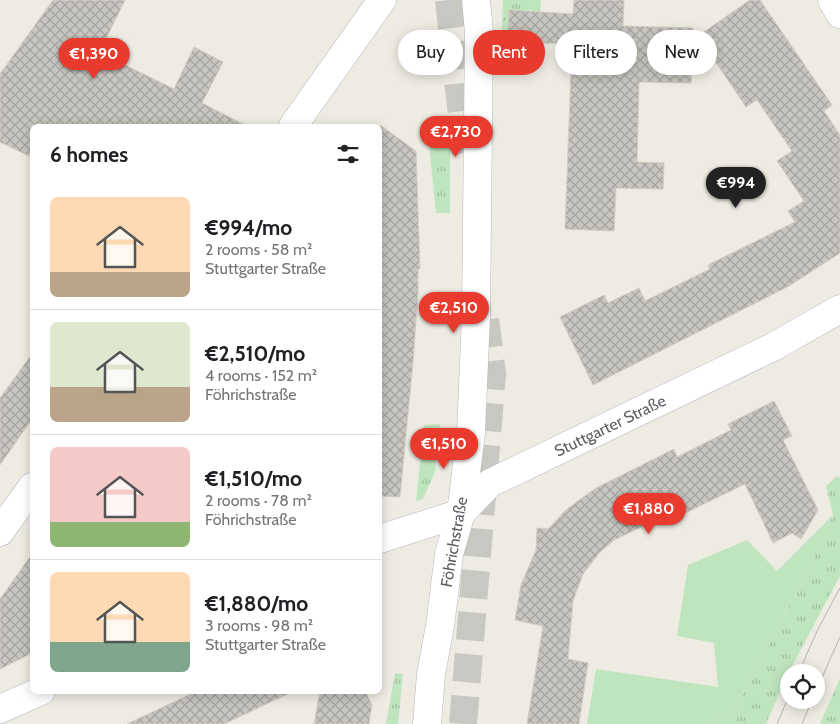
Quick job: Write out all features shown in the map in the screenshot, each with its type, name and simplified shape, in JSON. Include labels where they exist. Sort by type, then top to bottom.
[{"type":"street","points":[[293,124],[382,0]]},
{"type":"street","name":"Föhrichstraße","points":[[426,724],[431,674],[440,626],[449,554],[460,513],[470,433],[476,316],[479,32],[476,0]]},
{"type":"street","points":[[832,0],[840,14]]},
{"type":"street","name":"Stuttgarter Straße","points":[[382,538],[460,513],[490,483],[773,347],[812,327],[840,309]]},
{"type":"street","points":[[0,532],[30,490]]},
{"type":"street","points":[[0,709],[34,694]]},
{"type":"green space","points":[[503,0],[541,0],[539,30],[502,30]]},
{"type":"green space","points":[[450,140],[450,213],[436,213],[429,144]]},
{"type":"green space","points":[[440,424],[435,472],[423,499],[416,501],[424,425]]},
{"type":"green space","points":[[837,476],[840,478],[840,576],[793,664],[780,664],[780,692],[766,724],[717,724],[719,714],[731,716],[807,573],[833,515],[826,486]]},
{"type":"green space","points":[[833,515],[807,573],[731,716],[719,714],[717,724],[587,724],[596,669],[718,687],[714,643],[677,636],[688,565],[747,540],[777,571]]},
{"type":"green space","points":[[395,673],[403,674],[398,724],[386,724]]},
{"type":"green space","points":[[840,678],[840,724],[820,724]]},
{"type":"building","points":[[53,0],[125,0],[101,49],[115,56],[113,59],[174,89],[194,47],[223,62],[202,103],[243,124],[30,124],[29,156],[0,142],[0,74]]},
{"type":"building","points":[[574,0],[624,0],[623,26],[693,28],[693,30],[647,30],[647,75],[691,75],[691,83],[639,82],[637,162],[664,163],[663,189],[616,188],[614,231],[565,229],[571,75],[637,75],[637,30],[555,30],[555,43],[545,43],[545,30],[508,30],[509,10],[573,14]]},
{"type":"building","points":[[750,0],[760,0],[832,105],[824,111],[840,135],[840,253],[789,286],[593,385],[560,317],[604,295],[608,303],[639,288],[645,301],[710,269],[708,265],[795,222],[788,211],[804,201],[777,161],[792,151],[757,100],[746,107],[717,64],[717,30],[707,30]]},
{"type":"building","points":[[382,126],[416,151],[420,269],[418,269],[413,362],[400,497],[382,496]]},
{"type":"building","points":[[30,357],[30,422],[0,465],[0,398]]},
{"type":"building","points":[[774,401],[792,436],[783,440],[818,510],[801,539],[792,533],[773,543],[745,484],[675,518],[673,512],[614,540],[600,552],[583,574],[573,601],[568,659],[588,663],[579,724],[527,724],[543,626],[515,620],[521,585],[536,550],[537,528],[548,529],[567,509],[596,488],[674,449],[677,457],[731,430],[728,424]]},
{"type":"building","points":[[30,557],[30,654],[0,669],[0,599]]},
{"type":"building","points":[[191,694],[288,694],[224,724],[127,724]]},
{"type":"building","points":[[319,694],[366,694],[372,705],[369,724],[314,724]]},
{"type":"tunnel","points":[[449,0],[468,167]]},
{"type":"tunnel","points":[[463,724],[492,374],[484,310]]},
{"type":"tram line","points":[[803,664],[818,629],[840,588]]},
{"type":"tram line","points":[[825,671],[840,637]]},
{"type":"tram line","points":[[777,724],[783,709]]},
{"type":"tram line","points":[[802,724],[808,709]]}]
